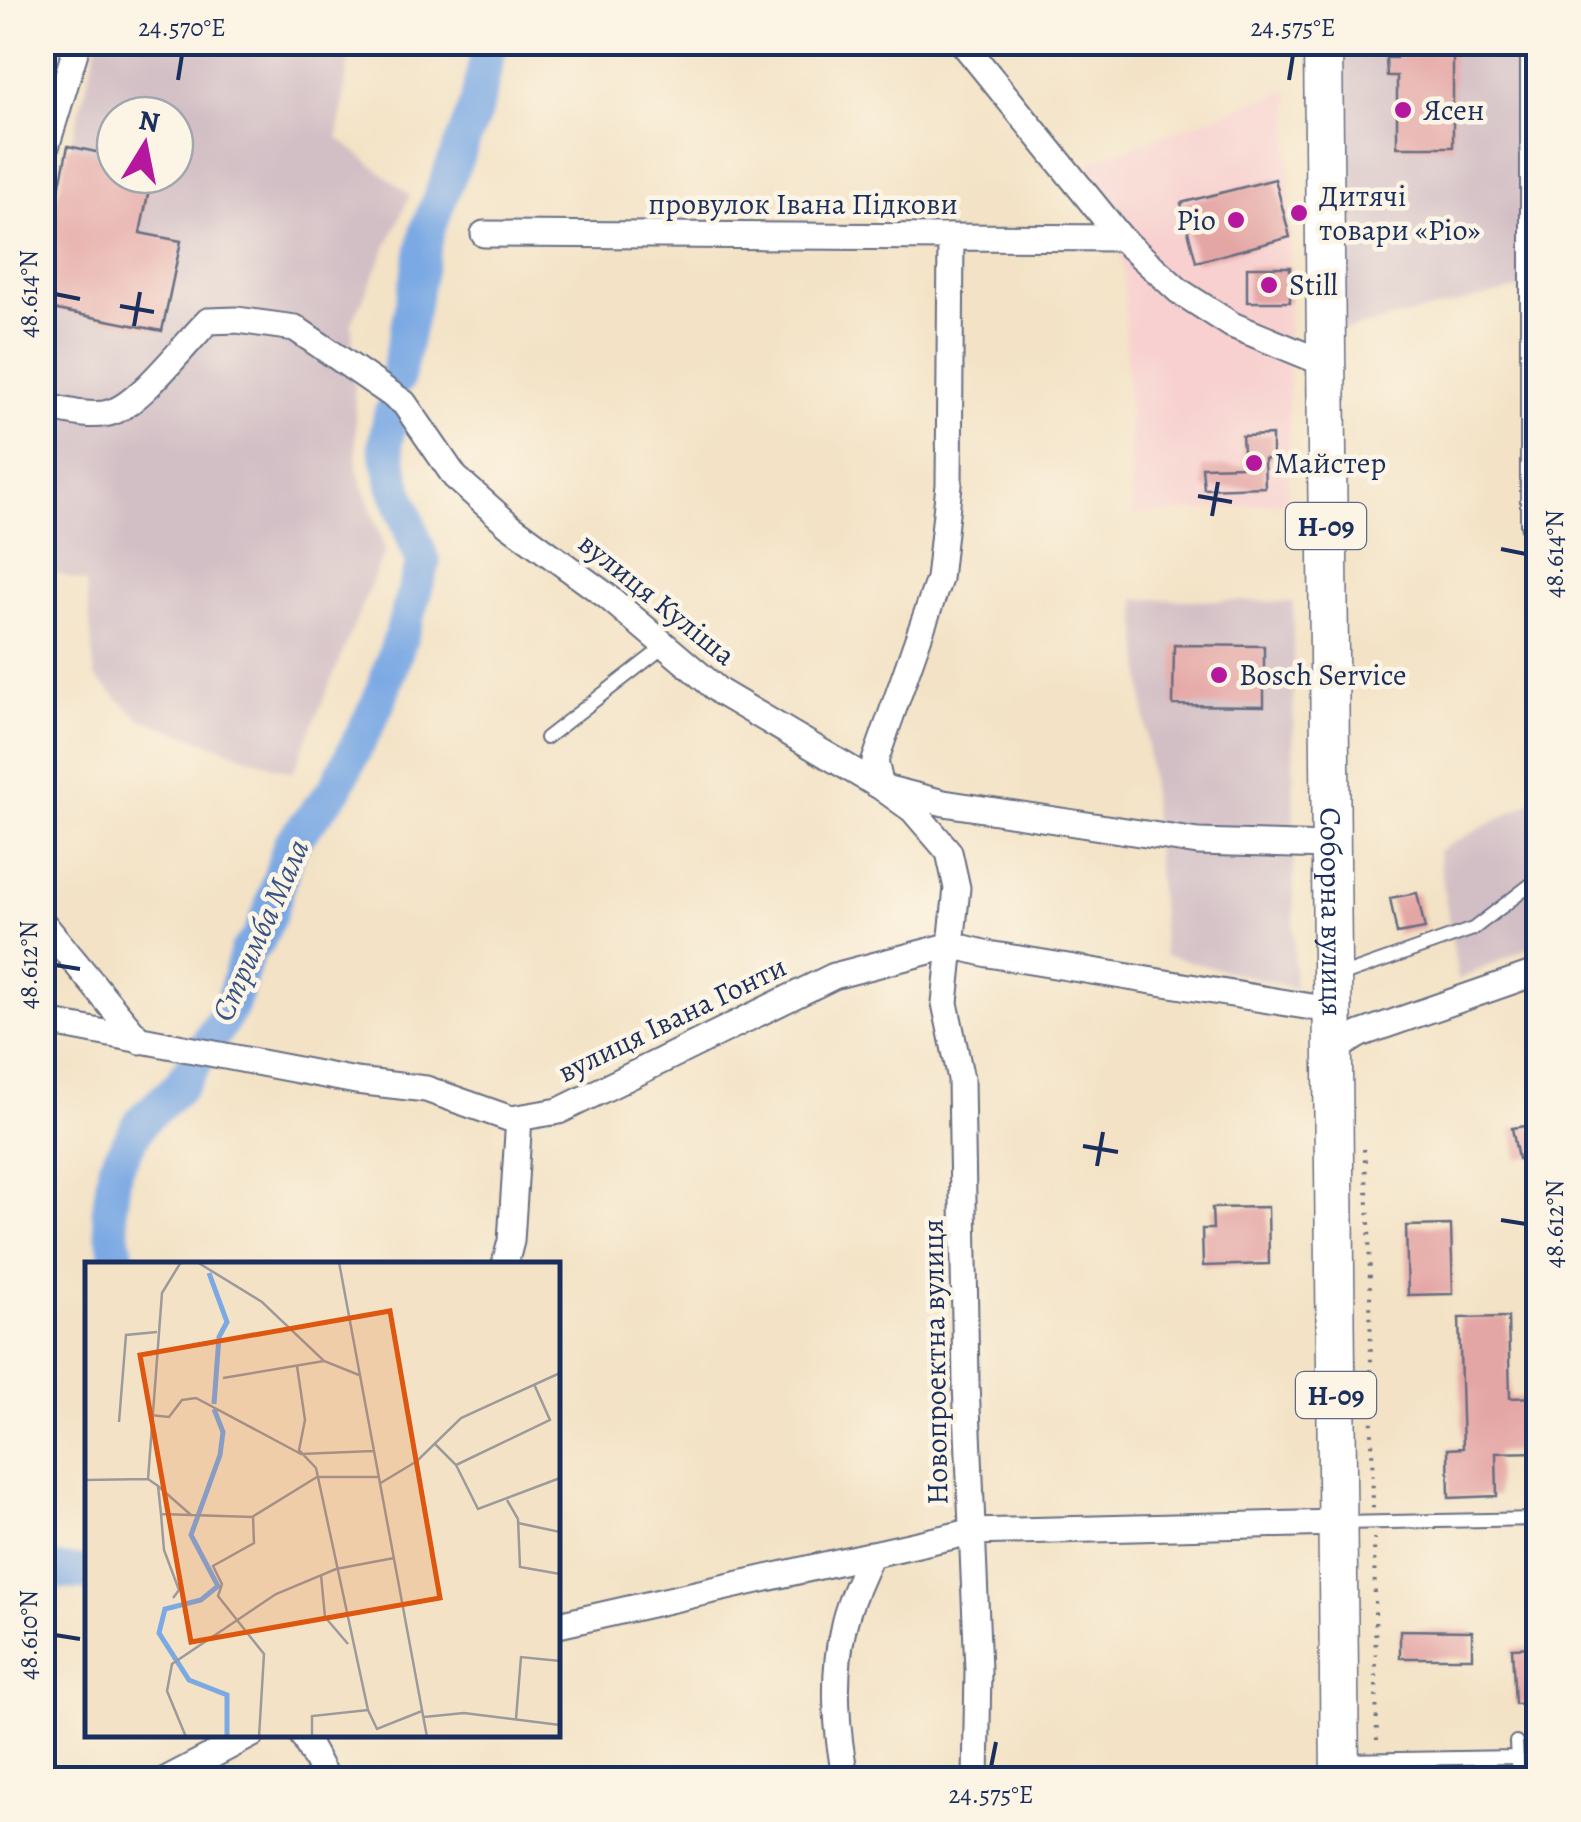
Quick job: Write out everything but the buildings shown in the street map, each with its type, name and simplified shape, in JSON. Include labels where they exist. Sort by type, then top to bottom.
[{"type":"main road","name":"Соборна вулиця","points":[[1322,42],[1330,995],[1356,1522],[1352,1766]]},
{"type":"street","points":[[42,160],[78,42]]},
{"type":"street","points":[[962,42],[1121,238],[1179,291],[1232,326],[1324,363]]},
{"type":"street","name":"провулок Івана Підкови","points":[[484,234],[1121,238]]},
{"type":"street","points":[[881,788],[875,761],[939,578],[949,485],[951,237]]},
{"type":"street","name":"вулиця Куліша","points":[[42,406],[74,413],[110,413],[134,399],[208,321],[237,320],[295,328],[404,403],[455,478],[508,524],[608,596],[720,692],[881,788],[944,803],[1198,842],[1328,846]]},
{"type":"street","name":"Новопроектна вулиця","points":[[881,788],[913,810],[950,852],[957,888],[945,1003],[961,1079],[971,1532],[978,1670],[976,1780]]},
{"type":"street","points":[[42,922],[149,1042]]},
{"type":"street","name":"вулиця Івана Гонти","points":[[42,1021],[356,1081],[426,1089],[511,1119],[559,1111],[834,976],[952,945],[988,954],[1330,995]]},
{"type":"street","points":[[1331,1052],[1360,1034],[1538,972]]},
{"type":"street","points":[[507,1262],[512,1241],[519,1118]]},
{"type":"street","points":[[560,1625],[971,1532],[1356,1522]]},
{"type":"street","points":[[846,1780],[841,1758],[838,1658],[843,1626],[871,1554]]},
{"type":"street","points":[[166,1780],[246,1737]]},
{"type":"street","points":[[304,1737],[327,1780]]},
{"type":"lane","points":[[1531,46],[1527,525],[1538,565]]},
{"type":"lane","points":[[546,738],[666,646]]},
{"type":"lane","points":[[1330,995],[1474,929],[1538,878]]},
{"type":"lane","points":[[1356,1522],[1538,1519]]},
{"type":"lane","points":[[1516,1742],[1518,1780]]},
{"type":"lane","points":[[1352,1766],[1517,1757]]},
{"type":"path","points":[[1352,1766],[1356,1522],[1369,1219],[1364,1145]]},
{"type":"shaded area","points":[[98,43],[351,43],[338,138],[410,195],[352,323],[357,470],[385,550],[293,773],[139,718],[95,677],[86,583],[43,569],[43,247]]},
{"type":"shaded area","points":[[1341,43],[1538,43],[1538,284],[1342,331]]},
{"type":"shaded area","points":[[1290,89],[1288,502],[1133,516],[1123,266],[1089,162]]},
{"type":"shaded area","points":[[1136,599],[1293,602],[1294,988],[1164,955]]},
{"type":"shaded area","points":[[1538,798],[1538,943],[1458,980],[1438,851]]},
{"type":"waterway","name":"Стримба Мала","points":[[397,379],[428,228],[476,108],[490,42]]},
{"type":"waterway","name":"Стримба Мала","points":[[118,1262],[109,1212],[115,1167],[142,1120],[180,1086],[231,1007],[247,952],[258,940],[270,912],[290,844],[335,789],[379,701],[402,633],[423,563],[396,490],[385,445],[391,413]]},
{"type":"waterway","name":"Стримба Мала","points":[[42,1571],[85,1573]]},
{"type":"place","name":"Ясен","points":[[1403,110]]},
{"type":"place","name":"Дитячі товари «Ріо»","points":[[1299,213]]},
{"type":"place","name":"Ріо","points":[[1236,220]]},
{"type":"place","name":"Still","points":[[1269,285]]},
{"type":"place","name":"Майстер","points":[[1254,463]]},
{"type":"place","name":"Bosch Service","points":[[1219,675]]}]
